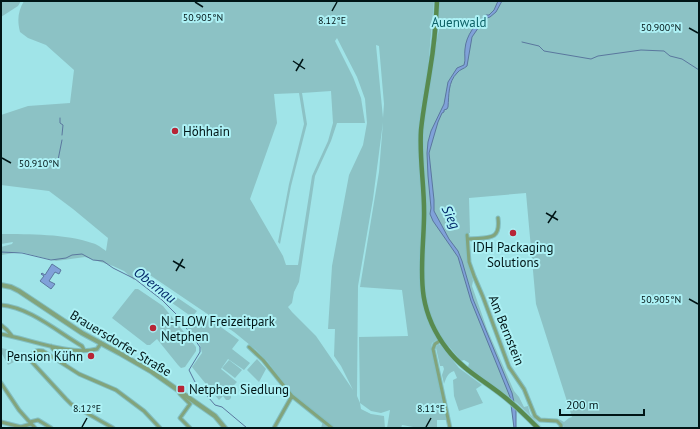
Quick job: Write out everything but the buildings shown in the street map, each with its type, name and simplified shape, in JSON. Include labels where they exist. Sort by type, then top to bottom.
[{"type":"main road","points":[[437,1],[434,40],[421,131],[424,212],[421,268],[422,289],[433,325],[441,340],[455,359],[464,368],[500,393],[522,411],[538,428]]},
{"type":"street","points":[[468,239],[493,236],[498,233],[498,218]]},
{"type":"street","name":"Am Bernstein","points":[[467,235],[470,262],[474,276],[481,291],[509,368],[526,393],[535,416],[540,420],[557,421],[561,425],[561,428]]},
{"type":"street","name":"Brauersdorfer Straße","points":[[1,285],[19,291],[82,333],[136,362],[178,389],[215,416],[226,428]]},
{"type":"street","points":[[1,305],[18,309],[30,314],[82,346],[84,350]]},
{"type":"street","points":[[1,326],[12,336]]},
{"type":"street","points":[[1,334],[51,346],[84,350],[97,349],[101,343]]},
{"type":"street","points":[[441,340],[435,344],[434,349],[450,428]]},
{"type":"street","points":[[51,346],[61,357],[65,365]]},
{"type":"street","points":[[249,347],[263,360],[292,396],[332,428]]},
{"type":"street","points":[[113,428],[71,404],[34,366],[31,361],[33,352],[37,350],[43,351],[79,374],[116,390],[144,411],[160,428]]},
{"type":"street","points":[[1,383],[19,410],[35,428]]},
{"type":"street","points":[[178,389],[180,394],[190,404],[180,418],[190,428]]},
{"type":"street","points":[[274,428],[292,396]]},
{"type":"street","points":[[1,422],[26,427],[30,423],[38,420],[51,428]]},
{"type":"green space","points":[[1,1],[21,1],[18,6],[1,17]]},
{"type":"green space","name":"Auenwald","points":[[24,1],[434,1],[428,68],[420,115],[419,157],[423,157],[423,122],[439,29],[437,24],[439,1],[699,1],[699,428],[564,428],[559,419],[564,422],[572,417],[536,304],[526,193],[469,198],[470,233],[466,234],[467,260],[473,281],[472,286],[487,329],[514,391],[524,407],[528,406],[530,414],[543,428],[517,403],[468,367],[469,363],[464,360],[461,361],[441,337],[432,343],[431,348],[446,420],[437,420],[437,428],[419,428],[402,425],[401,428],[387,428],[390,410],[381,413],[371,411],[360,403],[361,409],[371,414],[384,416],[385,428],[321,428],[323,421],[294,396],[267,361],[256,350],[234,332],[144,271],[134,280],[124,271],[85,257],[56,261],[21,252],[1,255],[1,247],[12,244],[13,242],[1,244],[1,234],[47,235],[71,238],[94,244],[106,251],[108,238],[49,191],[1,185],[1,115],[28,106],[70,103],[74,70],[46,45],[28,38],[20,32],[19,12]],"holes":[[[337,38],[357,77],[365,99],[367,123],[363,145],[349,175],[332,266],[328,329],[335,329],[334,356],[341,366],[353,390],[316,336],[288,307],[292,303],[294,292],[299,282],[315,176],[331,141],[337,123],[365,123],[361,98],[353,77],[335,41]],[[376,45],[379,46],[384,104],[383,118]],[[331,91],[333,123],[328,141],[312,176],[298,265],[286,265],[283,256],[250,199],[277,123],[274,94],[299,93],[304,124],[289,184],[278,242],[280,244],[291,186],[307,124],[302,93]],[[383,122],[379,172],[360,287],[402,290],[408,336],[359,337],[360,403],[357,396],[358,286],[373,199]]]},
{"type":"green space","name":"N-FLOW Freizeitpark Netphen","points":[[135,289],[138,289],[163,306],[196,347],[196,351],[185,367],[181,368],[178,365],[157,339],[150,345],[147,345],[112,318]]},
{"type":"green space","points":[[169,292],[197,311],[192,317],[165,298]]},
{"type":"green space","points":[[204,315],[239,340],[232,349],[250,363],[244,370],[228,359],[221,369],[237,382],[227,392],[231,395],[229,400],[226,400],[223,396],[219,400],[192,367],[202,353],[200,345],[186,326]]},
{"type":"green space","points":[[438,344],[441,345],[459,368],[482,385],[476,389],[483,403],[459,411],[454,396],[453,380],[457,378],[454,371],[447,376],[444,384],[442,375],[444,369],[443,366],[440,366],[436,348]]},
{"type":"green space","points":[[1,348],[12,350],[22,358],[8,365],[1,352]]},
{"type":"green space","points":[[257,359],[266,369],[259,382],[247,370]]},
{"type":"green space","points":[[229,360],[242,370],[235,378],[222,368]]},
{"type":"water","points":[[498,1],[502,1],[496,12],[487,18],[486,21],[483,21],[472,37],[467,66],[458,72],[452,80],[448,107],[442,113],[438,122],[429,153],[434,211],[449,239],[458,251],[473,299],[512,393],[516,411],[516,428],[514,428],[510,397],[471,301],[458,257],[433,221],[430,214],[431,208],[427,153],[431,131],[444,104],[448,82],[457,68],[464,65],[466,44],[469,34],[486,15],[489,15],[494,10]]},
{"type":"water","points":[[52,264],[61,270],[59,274],[55,272],[49,281],[55,284],[51,289],[40,281],[44,276],[41,274],[42,273],[45,275]]},
{"type":"waterway","points":[[522,42],[539,46],[544,51],[591,59],[598,56],[641,50],[664,51],[670,56],[682,59],[699,70]]},
{"type":"waterway","points":[[60,118],[60,123],[63,125],[62,135]]},
{"type":"waterway","points":[[58,160],[62,140]]},
{"type":"waterway","name":"Obernau","points":[[1,252],[22,253],[51,260],[82,254],[93,260],[103,261],[135,279],[162,300],[177,315],[200,347],[200,352],[189,370],[195,382],[215,405],[222,407],[247,428]]},
{"type":"place","name":"Höhhain","points":[[175,131]]},
{"type":"place","name":"IDH Packaging Solutions","points":[[513,233]]},
{"type":"place","name":"N-FLOW Freizeitpark Netphen","points":[[153,328]]},
{"type":"place","name":"Pension Kühn","points":[[91,356]]},
{"type":"place","name":"Netphen Siedlung","points":[[181,389]]},
{"type":"water label","name":"Sieg","points":[[451,217]]}]
